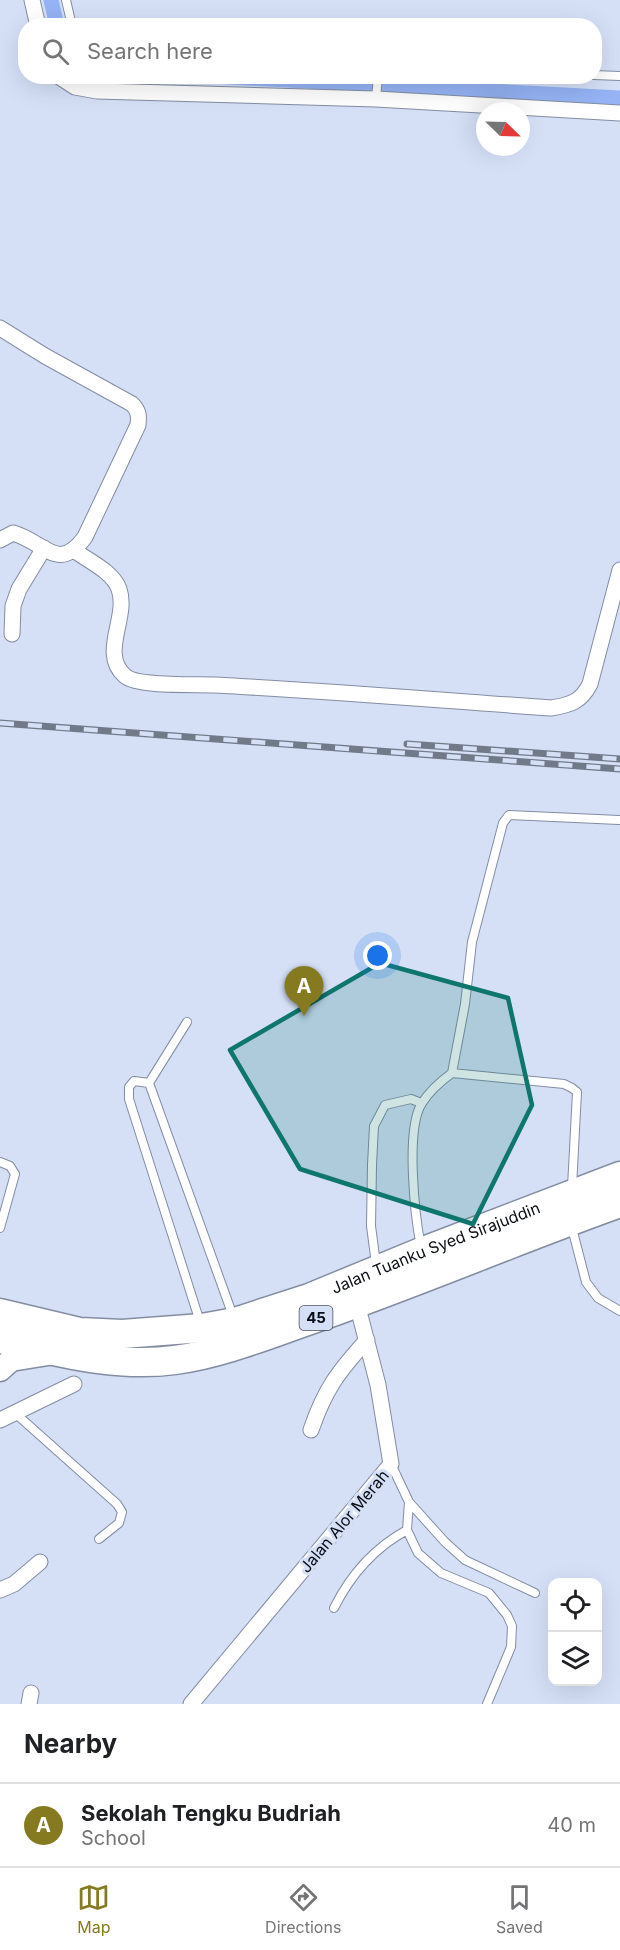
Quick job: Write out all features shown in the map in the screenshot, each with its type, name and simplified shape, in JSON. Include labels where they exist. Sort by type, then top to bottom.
[{"type":"highway","name":"Jalan Tuanku Syed Sirajuddin","points":[[1,1322],[61,1353],[104,1361],[176,1360],[252,1340],[357,1304],[571,1208],[620,1176]]},
{"type":"highway","name":"Jalan Tuanku Syed Sirajuddin","points":[[1,1322],[80,1332],[122,1334],[202,1328],[235,1322],[309,1298],[421,1252],[571,1208],[620,1203]]},
{"type":"street","points":[[32,0],[36,18]]},
{"type":"street","points":[[70,84],[97,91],[377,93],[620,113]]},
{"type":"street","points":[[0,328],[45,356],[121,396],[138,409],[138,425],[85,537],[75,551],[58,555],[13,533],[0,540]]},
{"type":"street","points":[[12,634],[13,606],[19,589],[44,548]]},
{"type":"street","points":[[75,551],[102,569],[119,589],[120,613],[113,657],[117,667],[127,678],[141,682],[281,689],[551,708],[578,701],[585,694],[590,684],[620,570]]},
{"type":"street","name":"Jalan Alor Merah","points":[[191,1704],[391,1464],[380,1395],[357,1304]]},
{"type":"street","points":[[311,1430],[330,1384],[367,1340]]},
{"type":"street","points":[[0,1370],[11,1360],[21,1357],[61,1353]]},
{"type":"street","points":[[0,1420],[75,1384]]},
{"type":"street","points":[[0,1590],[15,1584],[40,1562]]},
{"type":"lane","points":[[66,0],[70,18]]},
{"type":"lane","points":[[602,75],[620,76]]},
{"type":"lane","points":[[377,93],[378,84]]},
{"type":"lane","points":[[421,1252],[415,1214],[413,1156],[417,1115],[422,1104],[452,1073],[464,1014],[472,942],[503,823],[509,815],[620,820]]},
{"type":"lane","points":[[149,1083],[187,1022]]},
{"type":"lane","points":[[452,1073],[564,1084],[577,1092],[571,1208],[586,1282],[598,1298],[620,1311]]},
{"type":"lane","points":[[149,1083],[134,1081],[129,1087],[129,1099],[202,1328]]},
{"type":"lane","points":[[149,1083],[235,1322]]},
{"type":"lane","points":[[377,1271],[371,1226],[374,1126],[385,1105],[411,1100],[422,1104]]},
{"type":"lane","points":[[0,1162],[10,1166],[15,1174],[0,1228]]},
{"type":"lane","points":[[15,1413],[117,1504],[122,1512],[119,1523],[99,1539]]},
{"type":"lane","points":[[391,1464],[409,1503],[465,1560],[535,1593]]},
{"type":"lane","points":[[409,1503],[407,1530],[418,1553],[441,1573],[489,1593],[507,1615],[512,1626],[511,1647],[487,1704]]},
{"type":"lane","points":[[333,1608],[345,1585],[369,1558],[388,1541],[407,1530]]},
{"type":"highlighted area","points":[[380,963],[508,998],[532,1105],[473,1224],[300,1169],[230,1050]]},
{"type":"waterway","points":[[51,0],[55,18]]},
{"type":"waterway","points":[[360,84],[620,98]]},
{"type":"railway","points":[[0,723],[620,769]]},
{"type":"railway","points":[[407,744],[620,759]]},
{"type":"place","name":"Sekolah Tengku Budriah","points":[[304,1016]]}]
